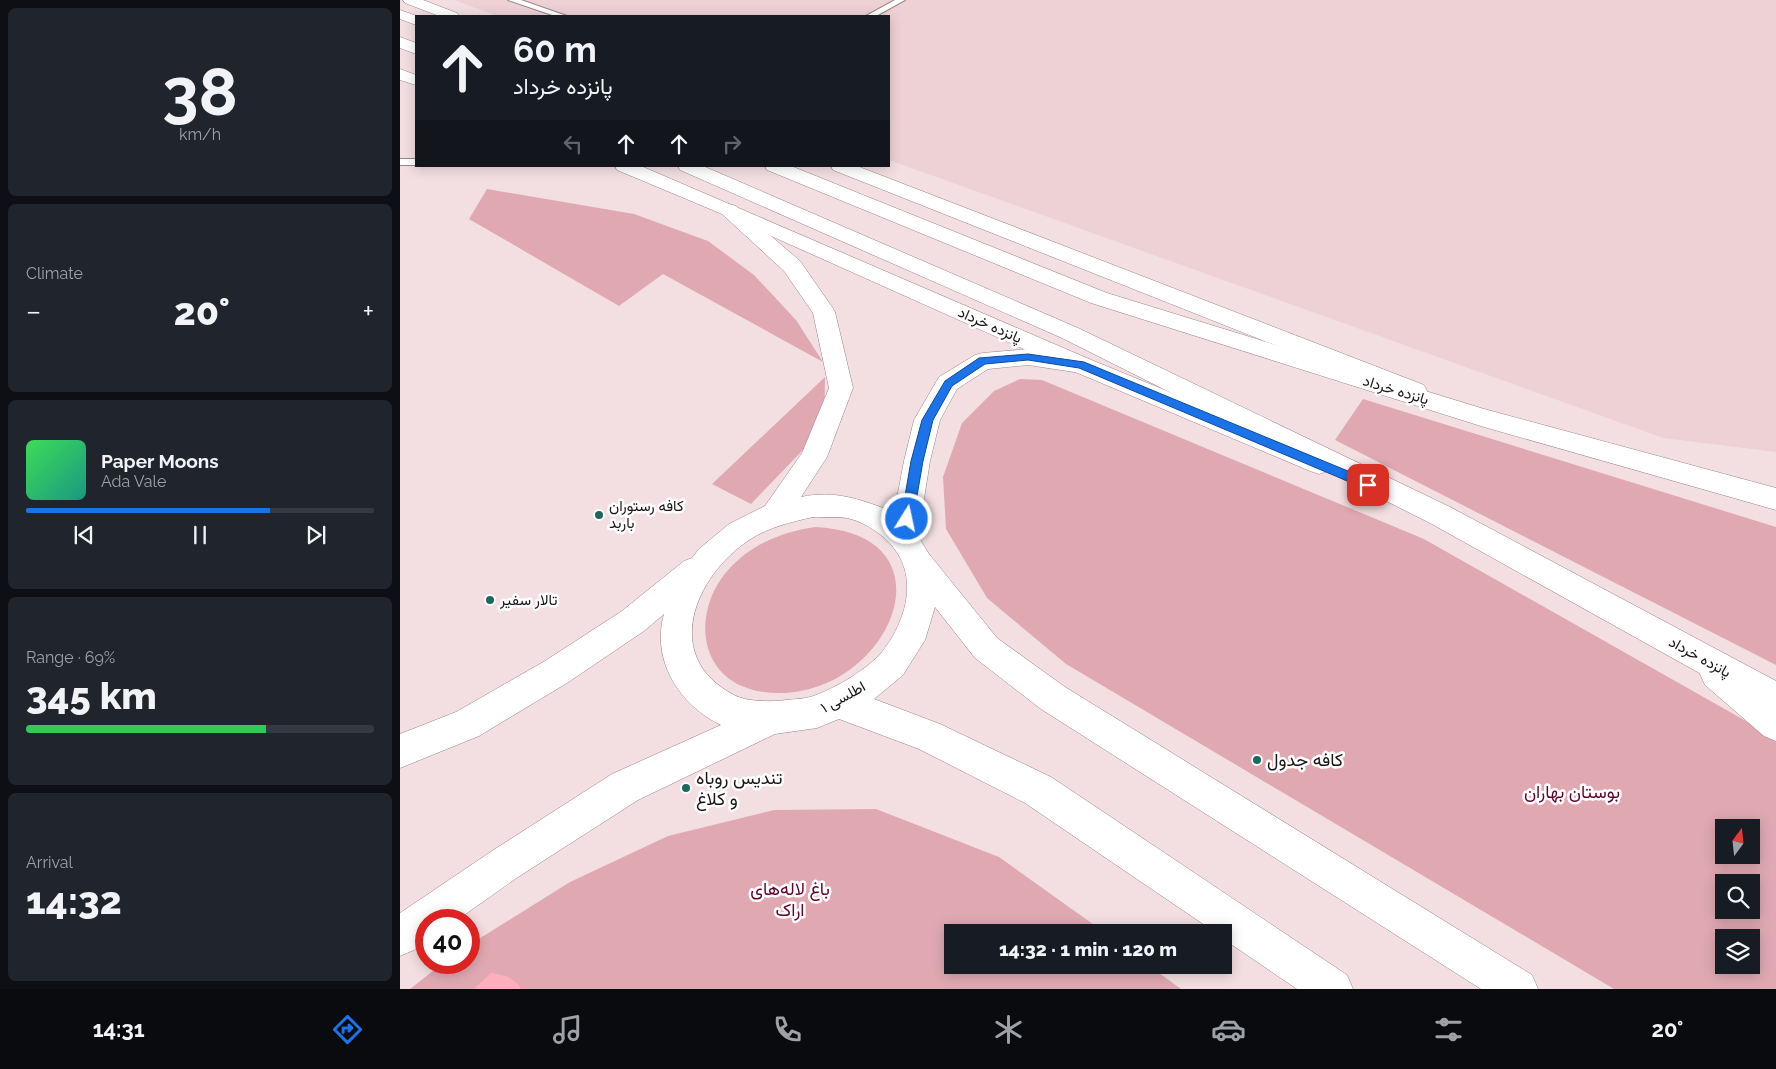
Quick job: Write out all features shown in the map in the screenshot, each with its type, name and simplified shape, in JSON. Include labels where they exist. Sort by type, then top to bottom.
[{"type":"main road","points":[[410,0],[449,15]]},
{"type":"main road","points":[[400,14],[415,21]]},
{"type":"main road","points":[[400,42],[415,49]]},
{"type":"main road","points":[[400,74],[415,80]]},
{"type":"main road","name":"پانزده خرداد","points":[[626,167],[729,210],[1080,365],[1440,515]]},
{"type":"main road","name":"پانزده خرداد","points":[[688,167],[1070,333],[1440,515],[1776,698]]},
{"type":"main road","name":"پانزده خرداد","points":[[776,167],[1099,298],[1484,418],[1776,499]]},
{"type":"main road","name":"پانزده خرداد","points":[[843,167],[1484,418]]},
{"type":"main road","points":[[729,210],[792,266],[824,312],[841,388],[814,457],[775,514]]},
{"type":"main road","points":[[1080,365],[1028,357],[983,361],[948,384],[927,420],[917,461],[911,550],[986,648],[1054,698],[1518,989]]},
{"type":"main road","name":"اطلسی ۱","points":[[813,506],[848,507],[879,518],[911,550],[923,596],[914,630],[892,664],[858,692],[817,712],[772,718],[730,712],[698,691],[679,661],[676,626],[686,590],[708,558],[739,532],[775,514],[813,506]]},
{"type":"main road","points":[[400,751],[467,724],[556,672],[633,621],[708,558]]},
{"type":"main road","points":[[1686,649],[1776,724]]},
{"type":"main road","points":[[837,702],[928,736],[1038,790],[1333,989]]},
{"type":"main road","points":[[400,936],[505,864],[625,787],[772,718]]},
{"type":"lane","points":[[512,0],[559,15]]},
{"type":"lane","points":[[872,15],[901,0]]},
{"type":"lane","points":[[400,162],[415,162]]},
{"type":"shaded area","points":[[454,0],[1776,0],[1776,452],[1663,438],[890,160],[890,15],[494,15]]},
{"type":"shaded area","points":[[491,973],[508,977],[521,989],[474,989]]},
{"type":"green space","points":[[487,189],[634,214],[708,241],[754,275],[796,320],[823,362],[663,274],[619,306],[469,219]]},
{"type":"green space","points":[[825,377],[824,428],[751,504],[712,484]]},
{"type":"green space","name":"بوستان بهاران","points":[[1020,379],[1042,380],[1424,539],[1776,738],[1776,989],[1614,989],[1066,664],[987,598],[946,529],[943,477],[962,423],[994,391]]},
{"type":"green space","points":[[1363,399],[1776,527],[1776,665],[1335,440]]},
{"type":"green space","points":[[815,527],[861,537],[887,558],[896,587],[891,618],[872,649],[844,674],[806,690],[763,692],[741,686],[725,675],[713,661],[707,644],[705,625],[708,606],[716,587],[737,561],[757,546],[791,532]]},
{"type":"green space","name":"باغ لاله‌های اراک","points":[[876,809],[999,857],[1093,924],[944,924],[944,974],[1160,974],[1181,989],[410,989],[429,974],[480,974],[480,938],[570,882],[668,836],[774,810]]},
{"type":"place","name":"کافه رستوران باربد","points":[[599,515]]},
{"type":"place","name":"تالار سفیر","points":[[490,600]]},
{"type":"place","name":"کافه جدول","points":[[1257,760]]},
{"type":"place","name":"تندیس روباه و کلاغ","points":[[686,788]]},
{"type":"route","points":[[907,519],[917,461],[927,420],[948,384],[983,361],[1028,357],[1080,365],[1368,485]]}]
